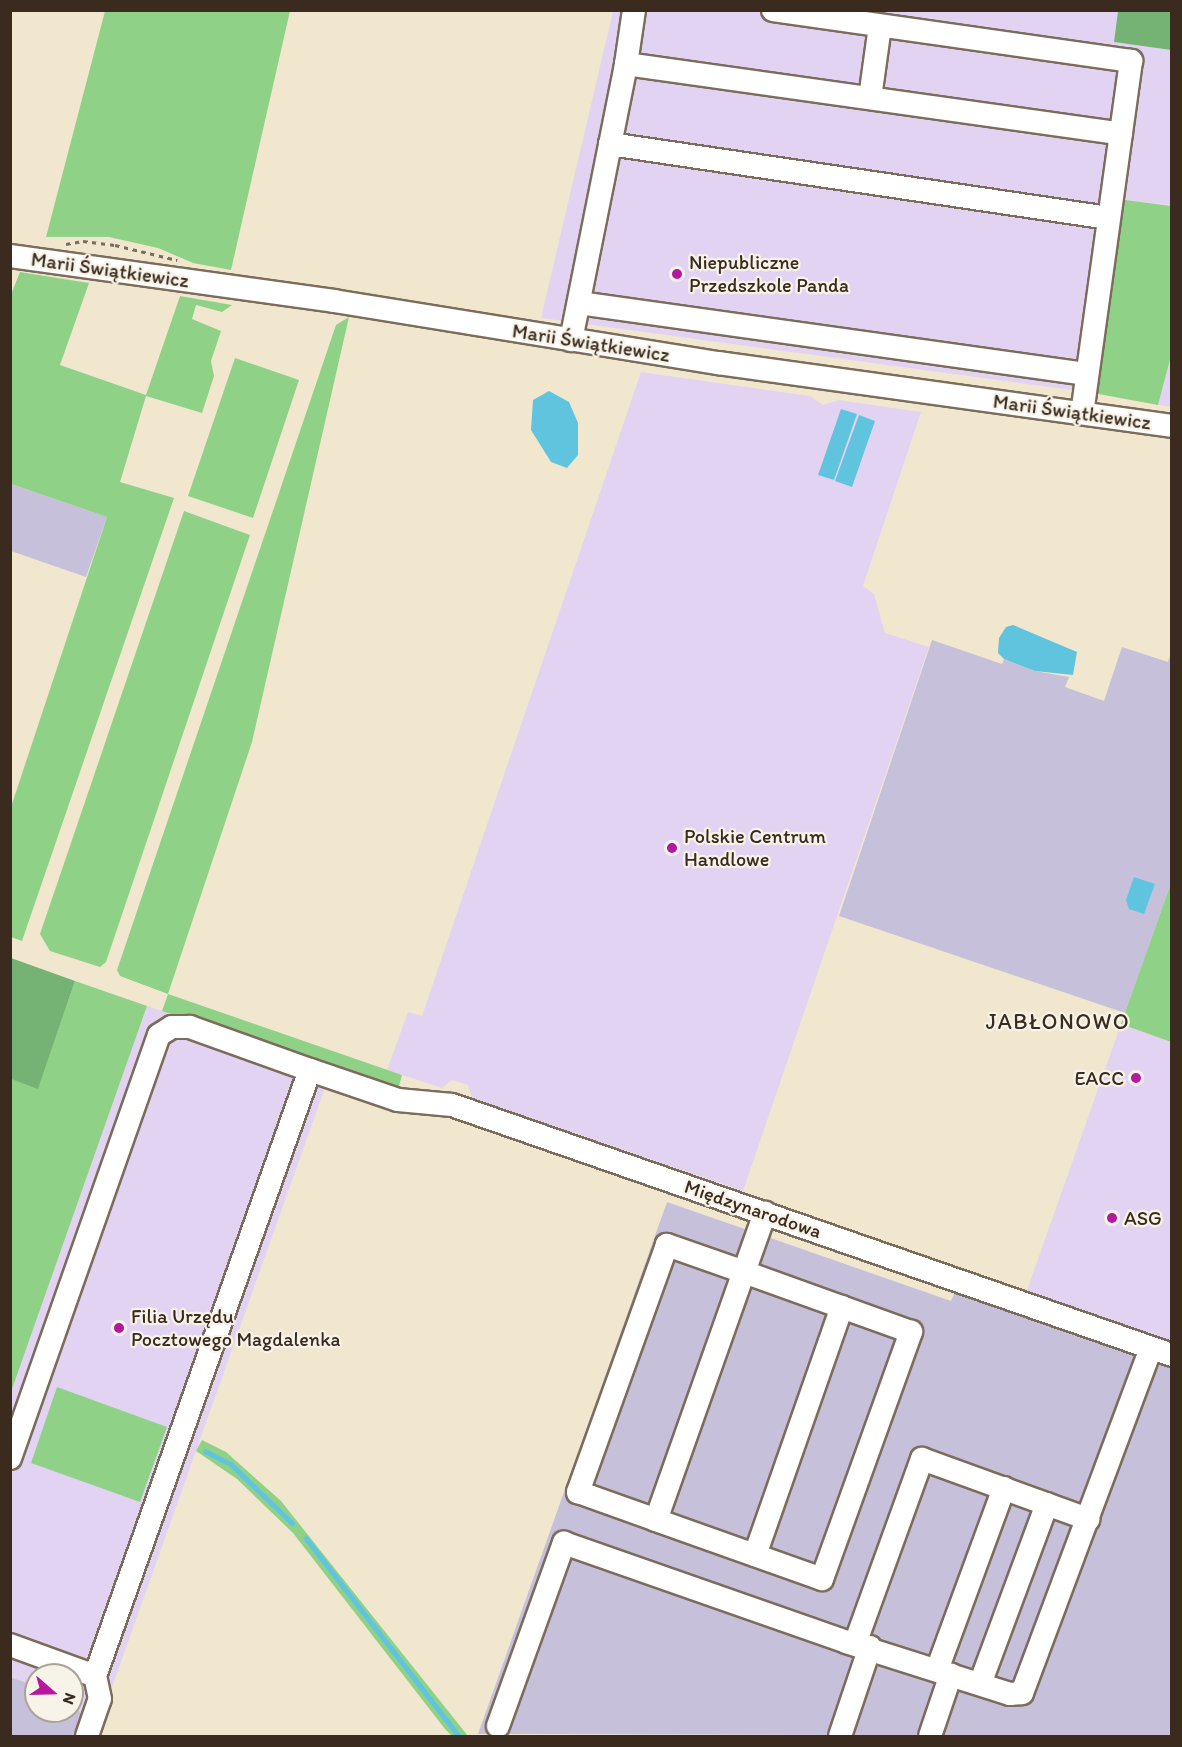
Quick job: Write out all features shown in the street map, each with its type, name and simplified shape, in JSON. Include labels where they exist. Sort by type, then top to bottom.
[{"type":"street","points":[[571,340],[626,64],[634,10]]},
{"type":"street","points":[[773,10],[1131,61],[1082,413]]},
{"type":"street","points":[[870,98],[880,26]]},
{"type":"street","points":[[626,64],[1121,134]]},
{"type":"street","points":[[610,144],[1109,218]]},
{"type":"street","name":"Marii Świątkiewicz","points":[[10,256],[571,340],[1172,426]]},
{"type":"street","points":[[579,303],[1088,374]]},
{"type":"street","name":"Międzynarodowa","points":[[10,1458],[159,1035],[172,1027],[190,1027],[398,1100],[452,1105],[1161,1352]]},
{"type":"street","points":[[87,1737],[100,1699],[95,1676],[321,1073]]},
{"type":"street","points":[[656,1520],[765,1213]]},
{"type":"street","points":[[667,1245],[744,1272],[911,1332],[822,1579],[578,1492],[667,1245]]},
{"type":"street","points":[[755,1555],[842,1307]]},
{"type":"street","points":[[498,1725],[564,1543],[863,1646],[1010,1694],[1022,1693],[1088,1519],[1161,1352]]},
{"type":"street","points":[[840,1737],[863,1646],[921,1459],[1088,1519]]},
{"type":"street","points":[[930,1737],[944,1672],[1004,1488]]},
{"type":"street","points":[[980,1684],[1047,1504]]},
{"type":"street","points":[[10,1645],[95,1676]]},
{"type":"shaded area","points":[[613,11],[1118,11],[1114,42],[1171,50],[1171,206],[1119,199],[1093,393],[541,318]]},
{"type":"shaded area","points":[[1171,356],[1171,407],[1158,405]]},
{"type":"shaded area","points":[[641,372],[810,396],[823,405],[839,400],[921,412],[863,586],[874,594],[885,633],[929,647],[743,1191],[472,1098],[468,1085],[452,1080],[442,1088],[387,1070],[408,1012],[422,1016]]},
{"type":"shaded area","points":[[11,484],[107,517],[86,577],[11,551]]},
{"type":"shaded area","points":[[932,640],[1002,664],[1004,659],[1035,671],[1069,677],[1065,687],[1104,701],[1122,647],[1168,662],[1171,652],[1171,883],[1125,1013],[839,916]]},
{"type":"shaded area","points":[[147,1006],[332,1068],[99,1724],[84,1720],[84,1663],[24,1663],[24,1682],[11,1677],[11,1392]]},
{"type":"shaded area","name":"ASG","points":[[1121,1024],[1171,1042],[1171,1345],[1026,1293]]},
{"type":"shaded area","points":[[667,1202],[951,1301],[957,1287],[1171,1364],[1171,1736],[478,1734]]},
{"type":"shaded area","points":[[10,1677],[24,1682],[24,1723],[84,1723],[84,1720],[85,1722],[80,1736],[11,1736]]},
{"type":"green space","points":[[105,11],[290,11],[231,270],[193,263],[158,248],[109,237],[46,237]]},
{"type":"green space","points":[[1118,11],[1171,11],[1171,50],[1114,42]]},
{"type":"green space","points":[[1118,199],[1171,206],[1171,356],[1158,405],[1093,393]]},
{"type":"green space","points":[[20,272],[89,283],[60,365],[146,395],[180,296],[232,305],[222,312],[196,305],[192,319],[221,331],[211,361],[214,376],[202,413],[146,396],[120,482],[174,498],[22,941],[11,937],[11,807],[107,517],[11,484],[10,297]]},
{"type":"green space","points":[[349,317],[252,742],[168,994],[120,976],[117,970],[336,325]]},
{"type":"green space","points":[[235,358],[299,380],[253,518],[188,496]]},
{"type":"green space","points":[[184,511],[250,535],[106,962],[100,967],[50,951],[40,934]]},
{"type":"green space","points":[[1171,883],[1172,1042],[1121,1024]]},
{"type":"green space","points":[[11,958],[75,981],[38,1089],[11,1079]]},
{"type":"green space","points":[[75,981],[147,1006],[11,1392],[11,1079],[38,1088]]},
{"type":"green space","points":[[168,994],[402,1075],[398,1090],[162,1011]]},
{"type":"green space","points":[[57,1387],[167,1427],[140,1502],[31,1463]]},
{"type":"green space","points":[[202,1440],[226,1452],[281,1501],[468,1736],[452,1736],[445,1729],[293,1533],[237,1479],[196,1451]]},
{"type":"water","points":[[549,391],[569,402],[578,423],[578,455],[567,468],[551,462],[531,430],[533,400]]},
{"type":"water","points":[[841,409],[857,414],[834,480],[818,475]]},
{"type":"water","points":[[859,415],[875,421],[852,487],[835,481]]},
{"type":"water","points":[[1013,625],[1077,652],[1073,675],[1035,671],[1004,659],[998,653],[999,638],[1006,627]]},
{"type":"water","points":[[1134,877],[1155,884],[1144,914],[1129,909],[1126,900]]},
{"type":"waterway","points":[[205,1451],[231,1464],[292,1523]]},
{"type":"waterway","points":[[306,1538],[459,1736]]},
{"type":"place","name":"Niepubliczne Przedszkole Panda","points":[[677,274]]},
{"type":"place","name":"Polskie Centrum Handlowe","points":[[672,848]]},
{"type":"place","name":"EACC","points":[[1136,1078]]},
{"type":"place","name":"ASG","points":[[1112,1218]]},
{"type":"place","name":"Filia Urzędu Pocztowego Magdalenka","points":[[119,1328]]},
{"type":"district","name":"JABŁONOWO","points":[[1058,1022]]}]
